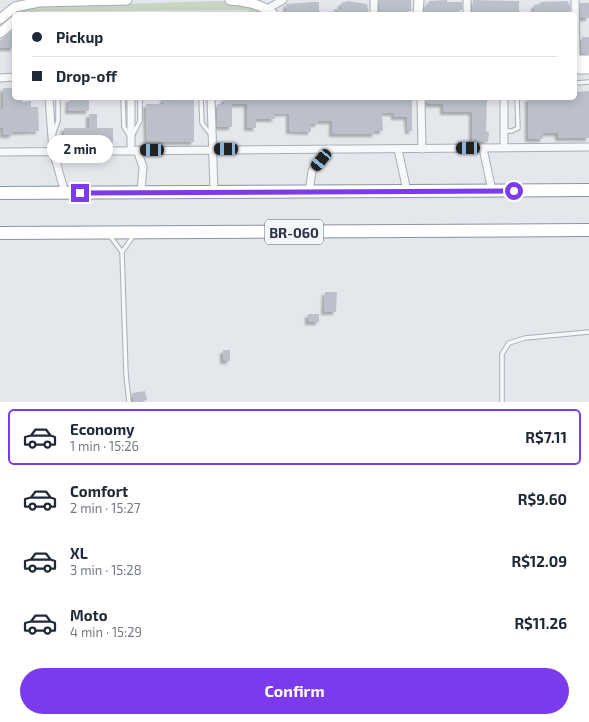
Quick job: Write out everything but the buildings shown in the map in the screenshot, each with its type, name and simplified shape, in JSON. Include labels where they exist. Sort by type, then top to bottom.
[{"type":"highway","points":[[0,193],[589,190]]},
{"type":"highway","name":"BR-060","points":[[0,233],[589,230]]},
{"type":"street","points":[[0,19],[13,3],[50,0],[127,0]]},
{"type":"street","points":[[230,0],[251,2],[270,12],[283,0]]},
{"type":"street","points":[[374,0],[374,12]]},
{"type":"street","points":[[418,12],[419,0]]},
{"type":"street","points":[[467,0],[467,12]]},
{"type":"street","points":[[575,0],[575,12]]},
{"type":"street","points":[[0,33],[12,23]]},
{"type":"street","points":[[577,63],[589,60]]},
{"type":"street","points":[[577,64],[589,69]]},
{"type":"street","points":[[0,78],[12,77]]},
{"type":"street","points":[[49,100],[53,151],[66,193]]},
{"type":"street","points":[[131,100],[131,138],[134,150],[143,170],[141,192]]},
{"type":"street","points":[[211,100],[211,149],[214,192]]},
{"type":"street","points":[[421,100],[422,148]]},
{"type":"street","points":[[504,100],[504,147]]},
{"type":"street","points":[[0,152],[211,149],[589,147]]},
{"type":"street","points":[[483,148],[492,191]]},
{"type":"street","points":[[309,192],[312,171],[330,149]]},
{"type":"street","points":[[398,149],[407,191]]},
{"type":"lane","points":[[577,82],[589,82]]},
{"type":"lane","points":[[52,140],[58,121],[58,100]]},
{"type":"lane","points":[[123,100],[124,127],[131,138],[140,121],[140,100]]},
{"type":"lane","points":[[201,100],[202,123],[211,135]]},
{"type":"lane","points":[[504,131],[512,131],[518,128],[517,100]]},
{"type":"lane","points":[[107,232],[122,252],[126,374],[129,402]]},
{"type":"lane","points":[[122,252],[136,232]]},
{"type":"lane","points":[[502,402],[502,354],[509,342],[525,338],[589,332]]},
{"type":"green space","points":[[218,1],[251,3],[262,12],[250,12],[246,10],[14,12],[20,7]]},
{"type":"green space","points":[[12,14],[12,17],[0,25]]},
{"type":"route","points":[[80,193],[514,191]]}]
